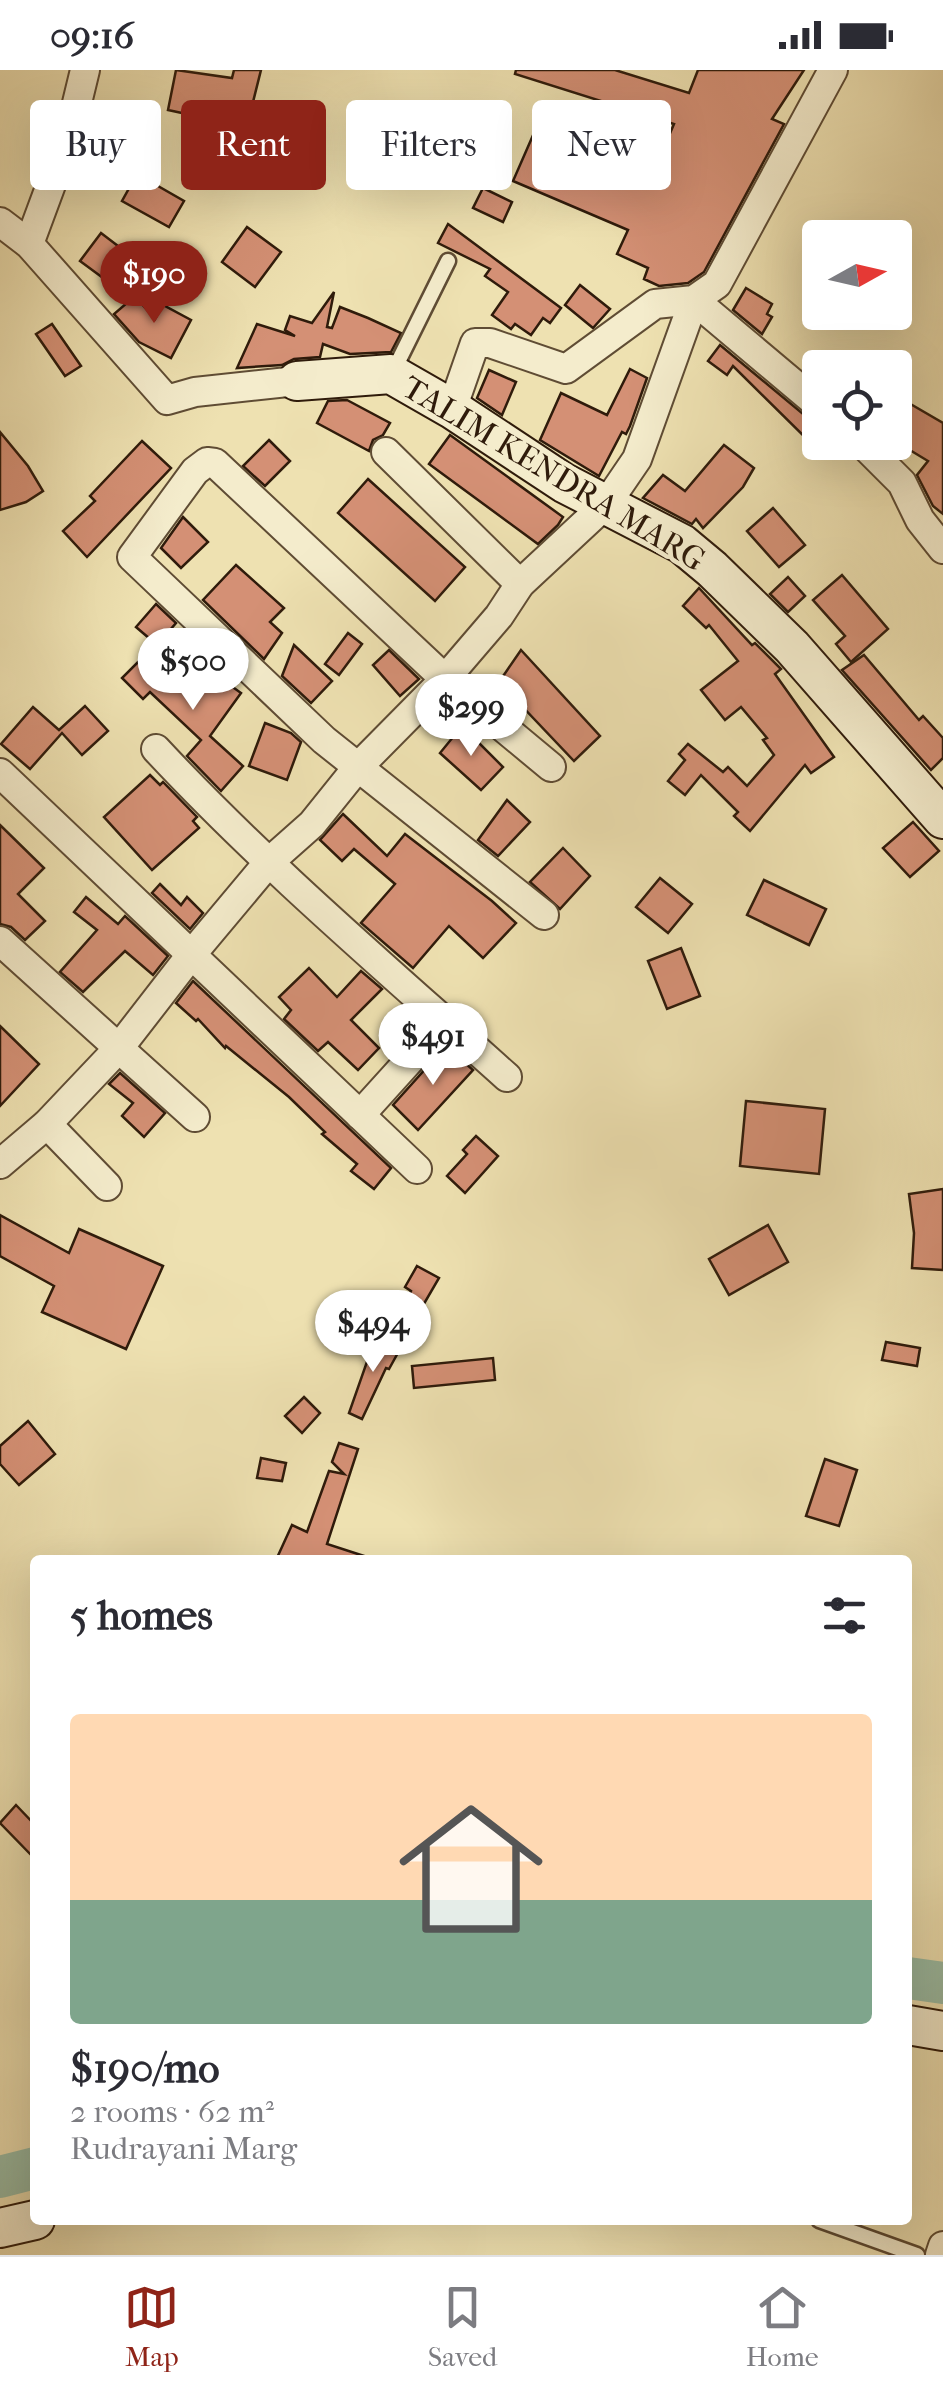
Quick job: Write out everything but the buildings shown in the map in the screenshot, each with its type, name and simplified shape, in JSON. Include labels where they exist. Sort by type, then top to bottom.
[{"type":"street","points":[[29,244],[68,136],[85,70]]},
{"type":"street","points":[[452,408],[475,344],[490,343],[566,369],[655,304],[694,300],[717,284],[833,70]]},
{"type":"street","points":[[0,222],[29,244],[167,400],[195,392],[297,381]]},
{"type":"street","points":[[694,300],[802,391]]},
{"type":"street","points":[[0,1164],[47,1124],[119,1048],[268,863],[312,824],[357,768],[445,680],[499,616],[520,584],[607,503],[637,459],[694,300]]},
{"type":"street","name":"TALIM KENDRA MARG","points":[[297,381],[391,374],[452,408],[564,483],[682,544],[792,646],[943,820]]},
{"type":"street","points":[[386,452],[520,584]]},
{"type":"street","points":[[879,460],[902,483],[920,520],[943,549]]},
{"type":"street","points":[[544,915],[357,768],[259,680],[132,556],[195,471],[207,462],[215,463],[445,680],[551,768]]},
{"type":"street","points":[[156,749],[268,863],[507,1077]]},
{"type":"street","points":[[0,774],[417,1169]]},
{"type":"street","points":[[0,941],[195,1116]]},
{"type":"street","points":[[360,1115],[445,1021]]},
{"type":"street","points":[[47,1124],[107,1186]]},
{"type":"street","points":[[912,2026],[943,2031]]},
{"type":"street","points":[[0,2228],[30,2221]]},
{"type":"street","points":[[940,2255],[943,2246]]},
{"type":"lane","points":[[391,374],[448,261]]},
{"type":"lane","points":[[833,2225],[917,2255]]},
{"type":"waterway","points":[[912,1979],[943,1983]]},
{"type":"waterway","points":[[0,2177],[30,2169]]}]
